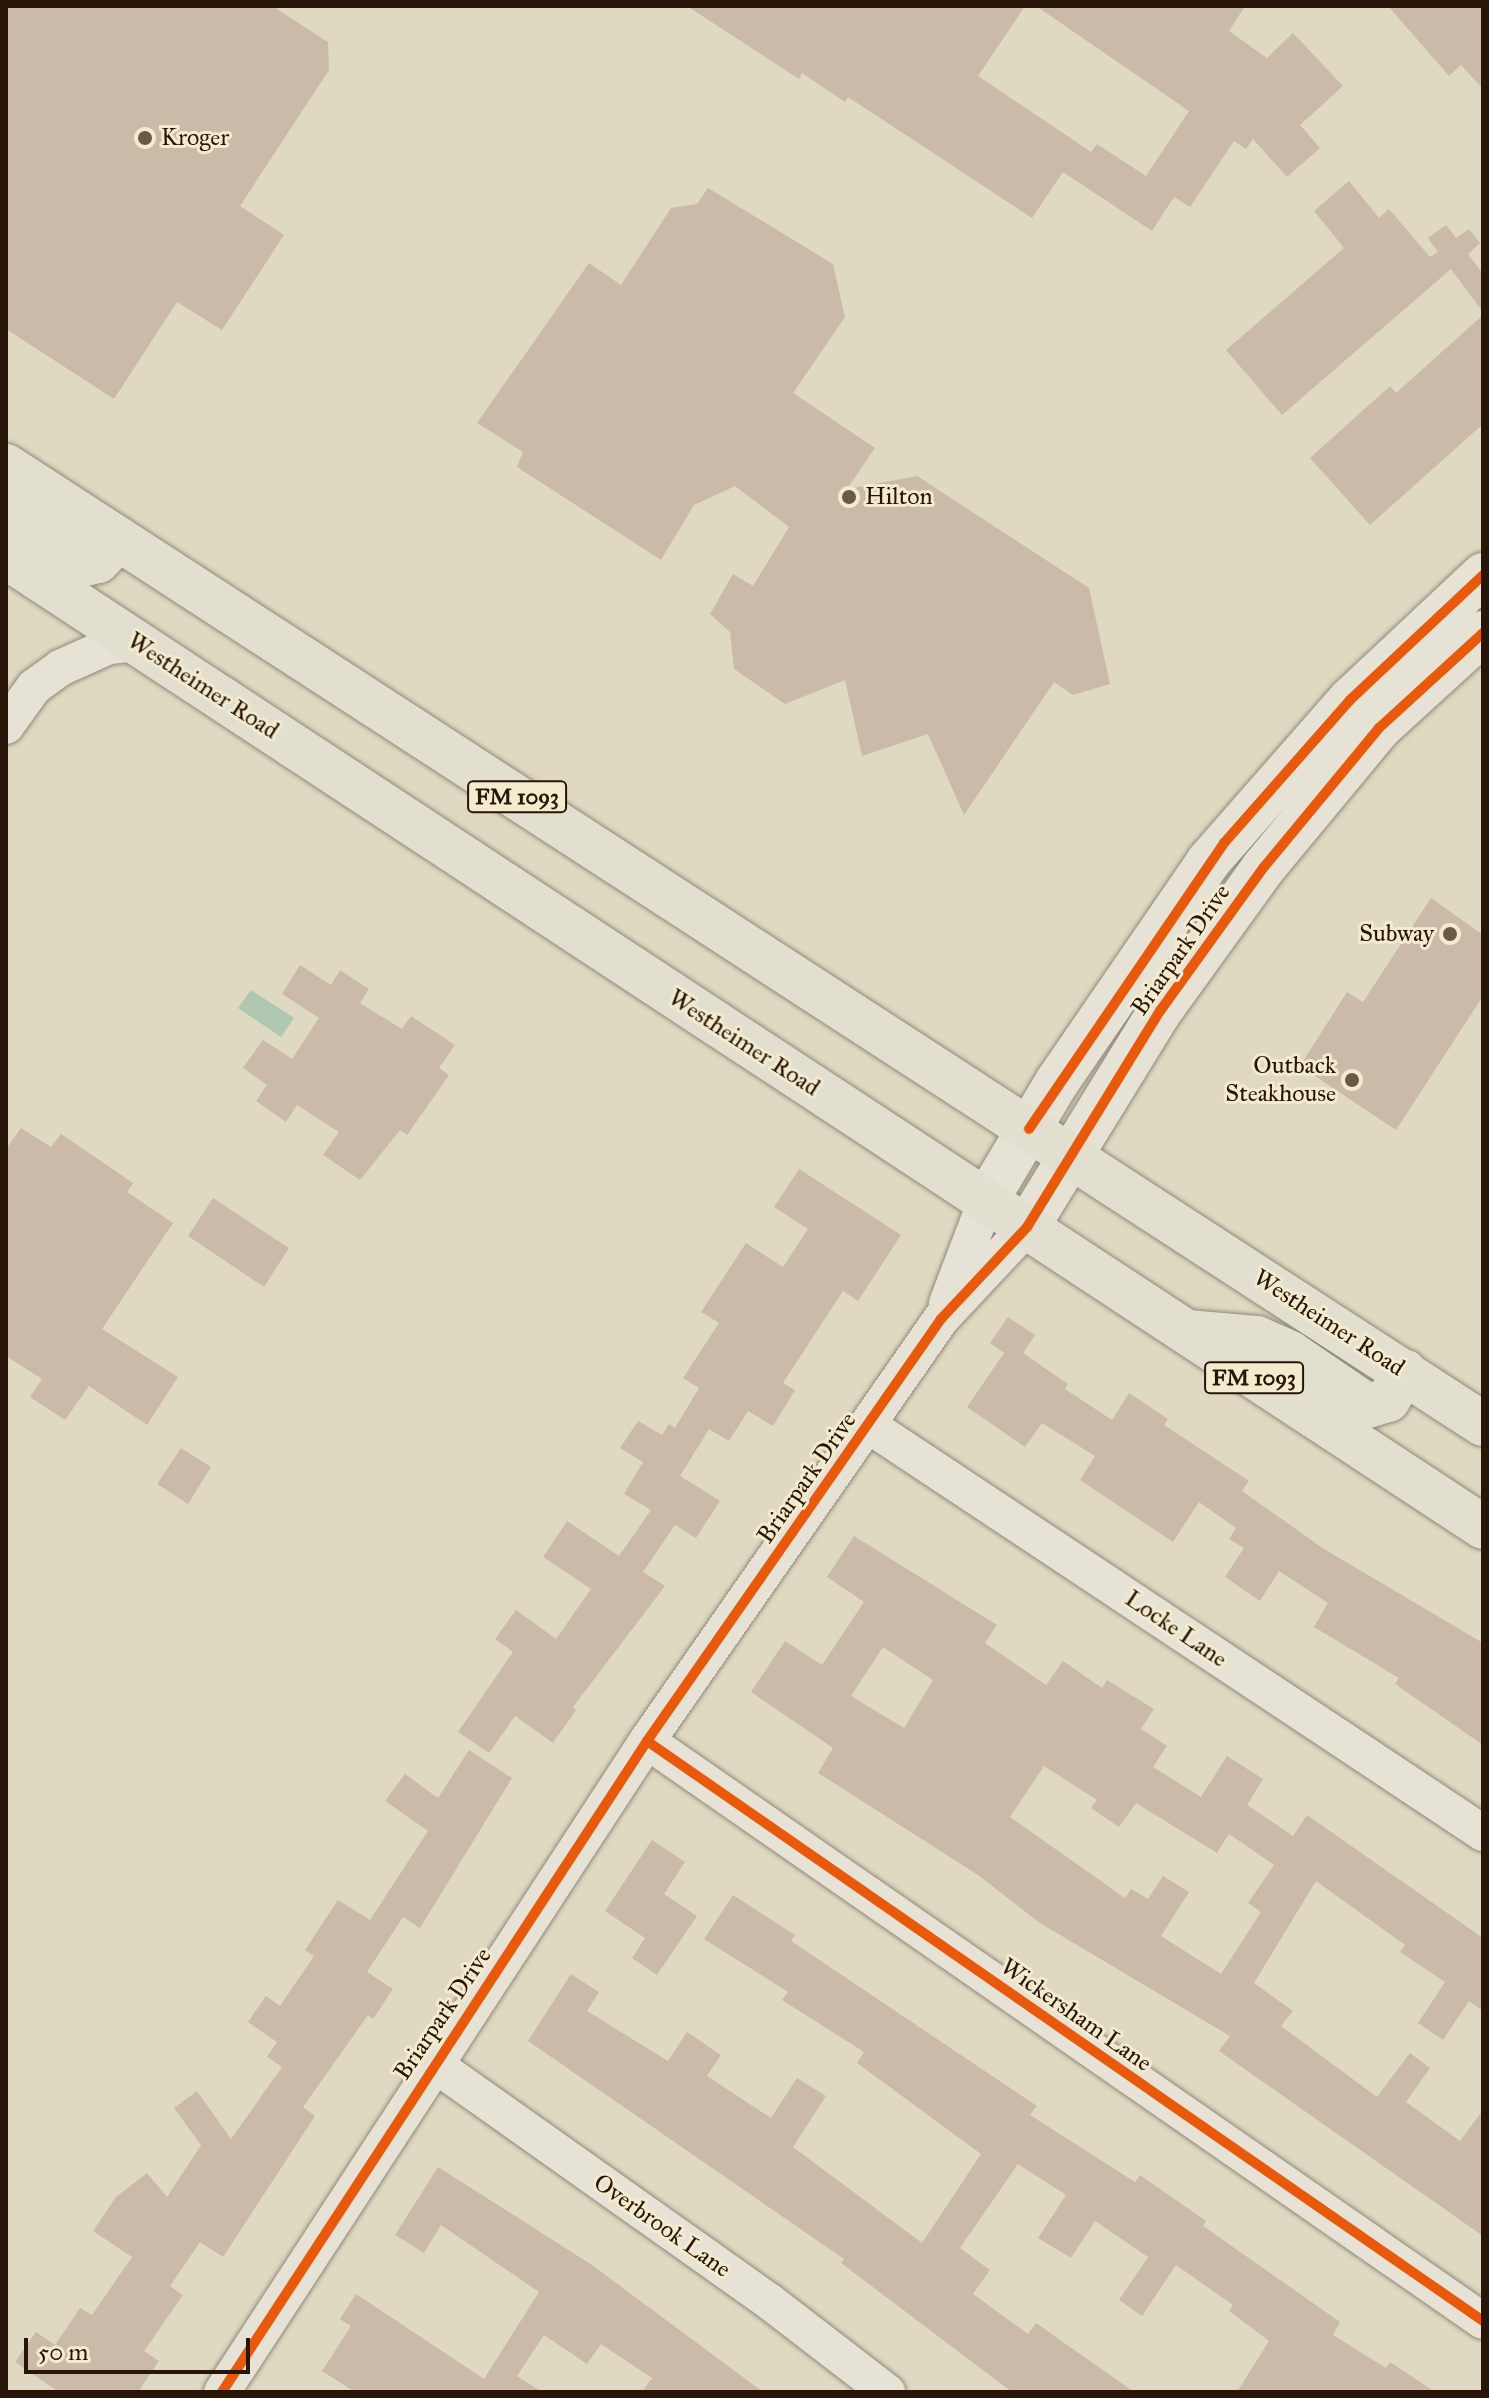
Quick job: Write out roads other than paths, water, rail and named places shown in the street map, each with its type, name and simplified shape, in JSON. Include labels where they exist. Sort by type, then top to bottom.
[{"type":"main road","name":"Westheimer Road","points":[[6,466],[1483,1424]]},
{"type":"main road","points":[[6,514],[88,563],[98,561],[119,539]]},
{"type":"main road","name":"Westheimer Road","points":[[6,557],[1483,1527]]},
{"type":"main road","points":[[1185,1332],[1257,1338],[1290,1353],[1368,1406],[1388,1400],[1405,1372]]},
{"type":"street","name":"Briarpark Drive","points":[[941,1319],[986,1201],[1029,1129],[1208,862],[1364,714],[1483,575]]},
{"type":"street","name":"Briarpark Drive","points":[[224,2391],[647,1741],[941,1319],[1027,1227],[1160,1011],[1264,867],[1364,714],[1483,633]]},
{"type":"street","points":[[6,726],[34,687],[60,668],[109,646],[137,643]]},
{"type":"street","name":"Locke Lane","points":[[868,1425],[1483,1833]]},
{"type":"street","name":"Wickersham Lane","points":[[647,1741],[1483,2321]]},
{"type":"street","name":"Overbrook Lane","points":[[434,2064],[770,2302],[887,2392]]},
{"type":"place","name":"Kroger","points":[[145,138]]},
{"type":"place","name":"Hilton","points":[[849,497]]},
{"type":"place","name":"Subway","points":[[1450,934]]},
{"type":"place","name":"Outback Steakhouse","points":[[1352,1080]]}]
